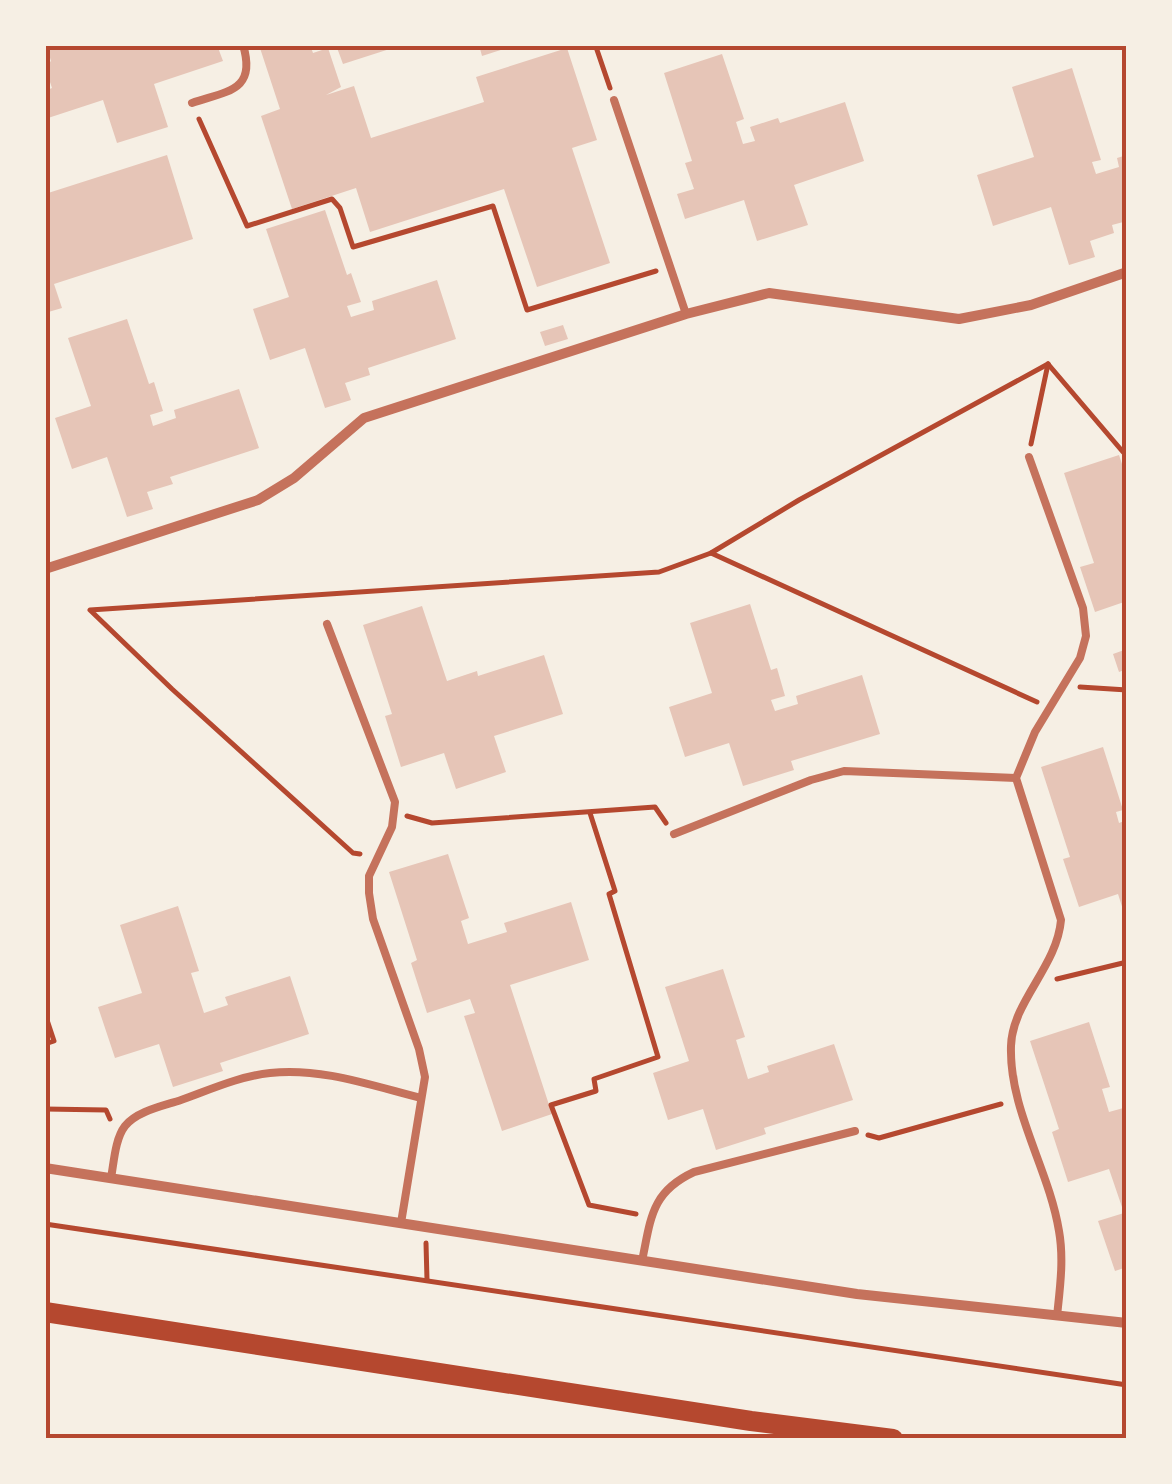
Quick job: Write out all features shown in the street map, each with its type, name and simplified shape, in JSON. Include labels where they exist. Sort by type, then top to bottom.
[{"type":"main road","points":[[45,1312],[751,1421],[894,1439]]},
{"type":"street","points":[[45,569],[258,500],[294,478],[364,418],[686,314],[770,293],[959,319],[1031,305],[1127,272]]},
{"type":"street","points":[[45,1168],[856,1294],[1127,1324]]},
{"type":"lane","points":[[192,103],[233,90],[244,81],[248,72],[243,45]]},
{"type":"lane","points":[[614,100],[686,314]]},
{"type":"lane","points":[[1029,457],[1083,608],[1086,636],[1080,658],[1035,732],[1016,778],[1058,902],[1060,920],[1059,938],[1014,1026],[1010,1045],[1018,1097],[1060,1233],[1057,1316]]},
{"type":"lane","points":[[328,624],[392,791],[396,813],[369,876],[369,893],[373,918],[419,1049],[424,1077],[402,1223]]},
{"type":"lane","points":[[674,834],[811,780],[844,771],[1016,778]]},
{"type":"lane","points":[[111,1178],[118,1140],[124,1127],[135,1118],[266,1073],[335,1077],[422,1098]]},
{"type":"lane","points":[[642,1260],[652,1217],[672,1182],[694,1172],[855,1132]]},
{"type":"path","points":[[602,45],[596,47],[614,100]]},
{"type":"path","points":[[192,103],[247,226],[332,199],[340,208],[353,247],[493,206],[527,310],[669,267]]},
{"type":"path","points":[[1048,364],[1123,452],[1127,450]]},
{"type":"path","points":[[1029,457],[1048,364]]},
{"type":"path","points":[[378,855],[353,853],[90,610],[660,572],[711,553],[799,500],[1048,364]]},
{"type":"path","points":[[711,553],[1050,708]]},
{"type":"path","points":[[1062,687],[1110,686],[1127,690]]},
{"type":"path","points":[[396,813],[432,823],[655,807],[674,834]]},
{"type":"path","points":[[590,813],[615,890],[609,894],[658,1056],[594,1079],[596,1091],[552,1104],[588,1205],[652,1217]]},
{"type":"path","points":[[1036,985],[1127,962]]},
{"type":"path","points":[[45,1014],[54,1041],[45,1044]]},
{"type":"path","points":[[855,1132],[878,1138],[980,1112],[1018,1097]]},
{"type":"path","points":[[45,1110],[106,1110],[118,1140]]},
{"type":"path","points":[[45,1224],[1127,1386]]},
{"type":"path","points":[[426,1227],[427,1280]]},
{"type":"building","points":[[46,45],[217,45],[223,61],[154,84],[168,127],[117,143],[103,100],[45,119],[45,91],[52,88],[45,67],[51,61]]},
{"type":"building","points":[[259,45],[310,45],[313,53],[328,48],[341,87],[326,95],[354,86],[371,138],[484,102],[476,77],[567,48],[597,140],[572,148],[610,263],[537,287],[504,189],[370,232],[356,188],[292,209],[261,116],[280,109]]},
{"type":"building","points":[[336,45],[398,45],[399,46],[343,64]]},
{"type":"building","points":[[479,45],[513,45],[513,46],[482,56]]},
{"type":"building","points":[[722,54],[744,119],[736,122],[743,144],[755,141],[750,127],[778,118],[780,123],[845,102],[864,161],[794,185],[808,225],[757,241],[744,200],[685,219],[677,194],[694,189],[685,163],[692,161],[664,73]]},
{"type":"building","points":[[1072,68],[1101,160],[1092,162],[1096,174],[1119,167],[1117,158],[1127,155],[1127,221],[1112,225],[1114,233],[1090,241],[1095,257],[1069,265],[1051,207],[993,226],[977,175],[1034,157],[1012,87]]},
{"type":"building","points":[[167,155],[193,239],[54,284],[62,308],[45,313],[45,194]]},
{"type":"building","points":[[325,210],[347,275],[351,273],[361,302],[347,306],[351,317],[374,310],[372,301],[437,280],[456,339],[368,368],[370,375],[345,383],[351,400],[325,408],[305,348],[270,360],[253,309],[289,297],[266,229]]},
{"type":"building","points":[[127,319],[149,384],[154,382],[163,411],[150,415],[153,426],[176,418],[174,410],[239,389],[259,448],[170,477],[173,484],[147,492],[153,509],[127,517],[107,457],[72,469],[55,418],[91,406],[68,338]]},
{"type":"building","points":[[563,325],[568,339],[545,346],[540,332]]},
{"type":"building","points":[[1119,455],[1127,479],[1127,601],[1095,612],[1080,567],[1094,563],[1064,473]]},
{"type":"building","points":[[750,604],[771,670],[777,668],[785,696],[771,700],[775,711],[798,704],[796,696],[862,675],[880,734],[791,761],[794,770],[743,786],[729,743],[685,757],[669,707],[712,693],[690,623]]},
{"type":"building","points":[[422,606],[447,681],[477,671],[478,676],[544,655],[563,714],[494,736],[506,772],[456,789],[444,753],[401,767],[385,716],[392,714],[363,625]]},
{"type":"building","points":[[1127,649],[1127,669],[1119,672],[1113,654]]},
{"type":"building","points":[[1103,747],[1123,810],[1116,812],[1119,823],[1127,820],[1126,919],[1118,894],[1079,907],[1063,859],[1070,857],[1041,767]]},
{"type":"building","points":[[448,854],[469,918],[461,921],[468,944],[507,932],[504,923],[571,902],[589,960],[510,985],[552,1114],[502,1131],[464,1016],[475,1013],[470,999],[427,1013],[411,963],[417,960],[389,872]]},
{"type":"building","points":[[178,906],[199,971],[191,973],[204,1013],[228,1005],[225,997],[290,976],[309,1034],[220,1063],[223,1071],[173,1087],[159,1044],[115,1058],[98,1007],[142,993],[120,925]]},
{"type":"building","points":[[723,969],[745,1037],[736,1040],[748,1079],[769,1072],[767,1066],[834,1044],[853,1100],[764,1128],[766,1134],[716,1150],[703,1109],[668,1120],[653,1073],[689,1061],[665,987]]},
{"type":"building","points":[[1089,1022],[1110,1087],[1102,1089],[1109,1112],[1127,1107],[1127,1267],[1115,1271],[1098,1221],[1124,1213],[1109,1169],[1068,1182],[1052,1132],[1059,1129],[1030,1041]]}]
